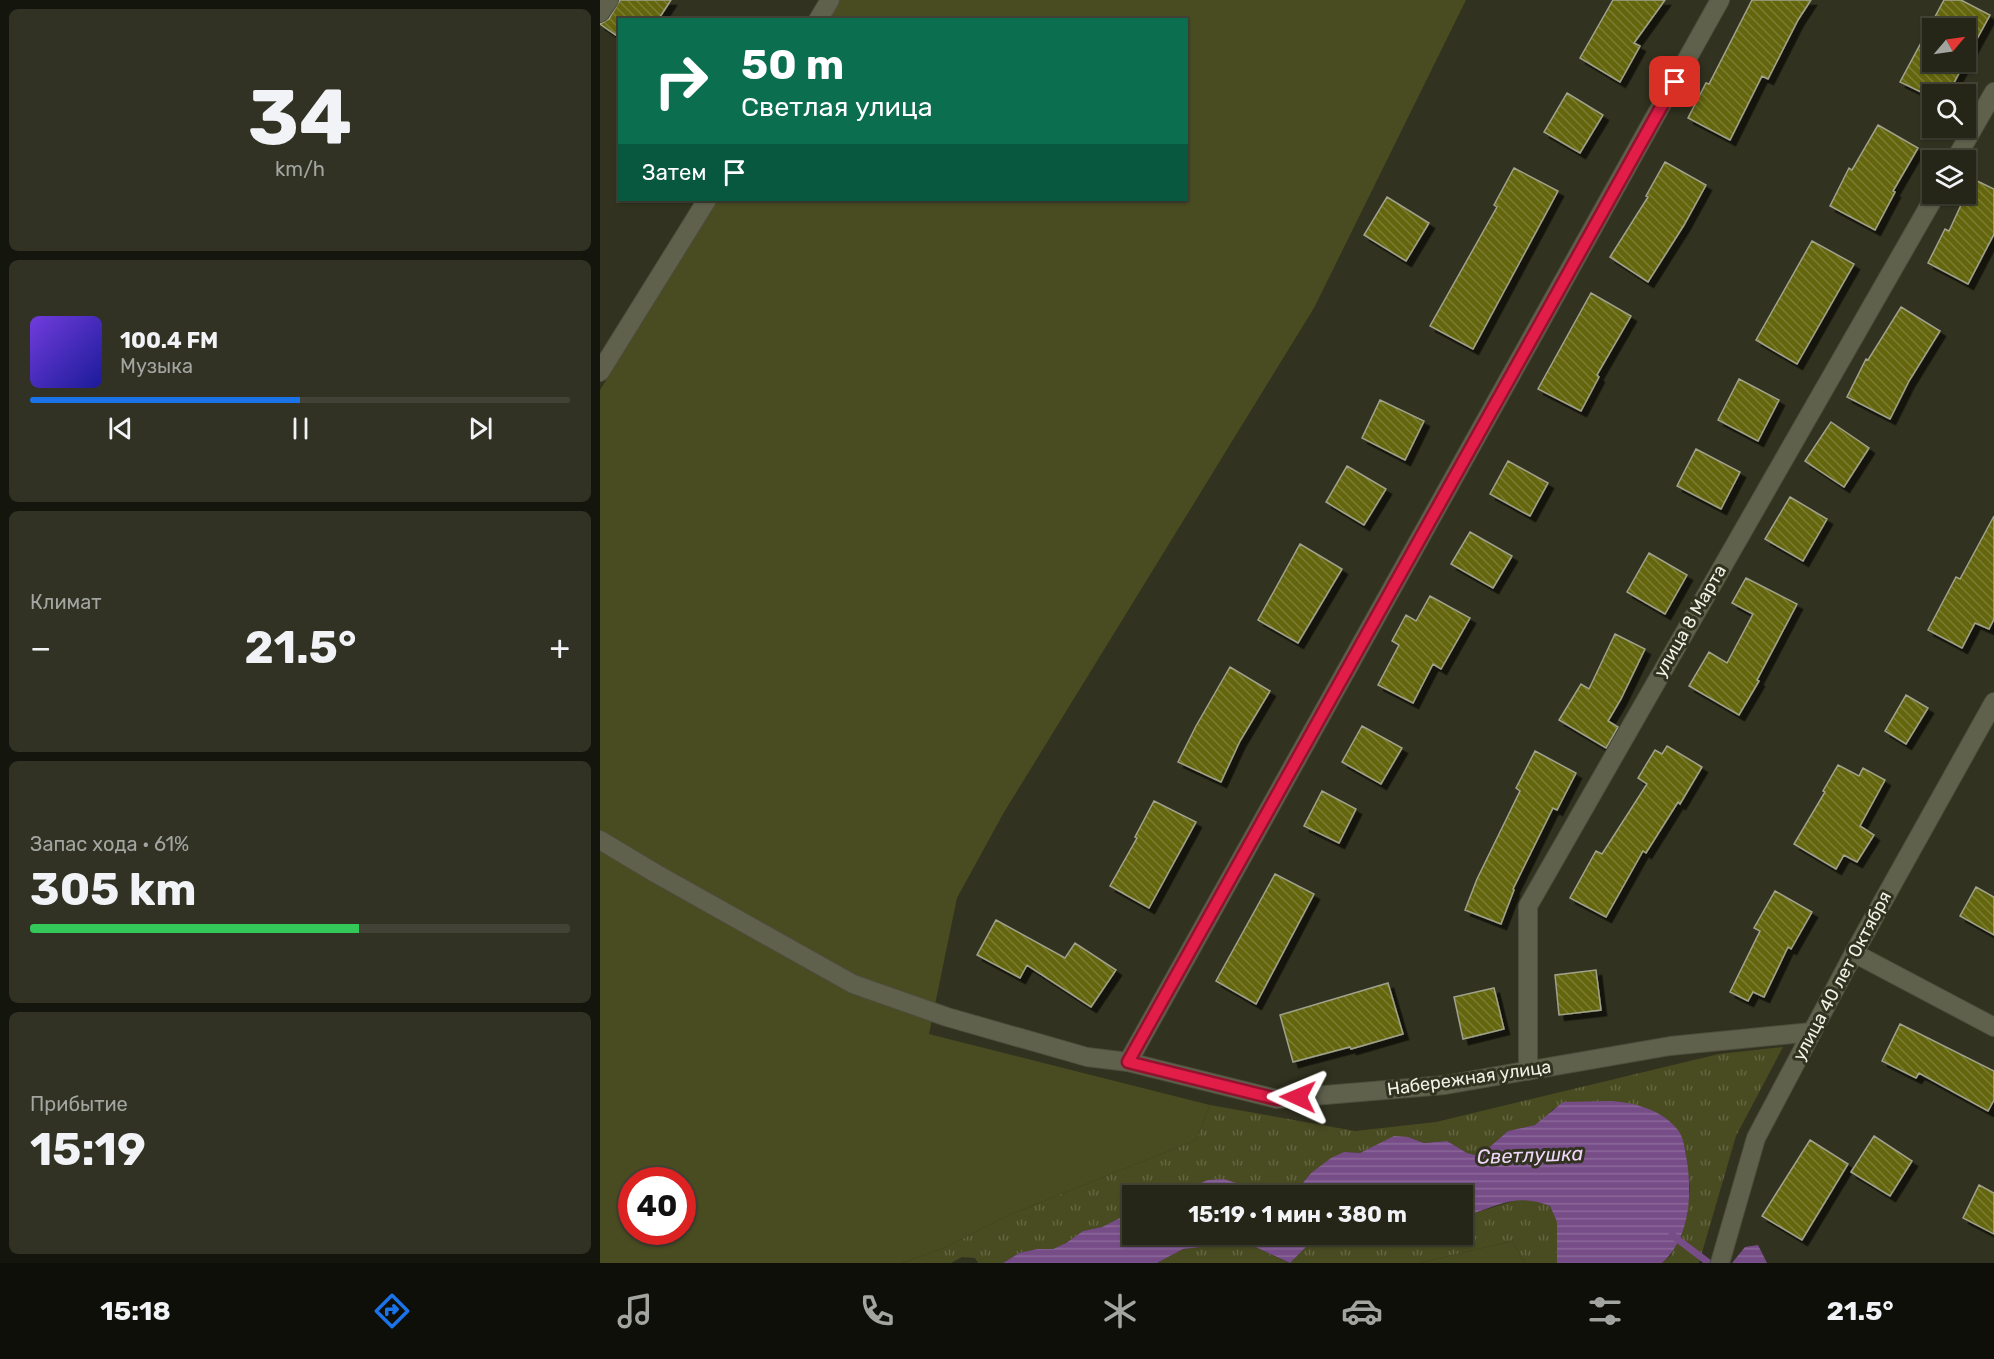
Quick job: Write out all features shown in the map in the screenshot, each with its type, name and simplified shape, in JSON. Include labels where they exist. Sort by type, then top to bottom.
[{"type":"street","points":[[600,13],[609,0]]},
{"type":"street","points":[[819,18],[830,0]]},
{"type":"street","points":[[1128,1062],[1720,0]]},
{"type":"street","points":[[1961,150],[1994,92]]},
{"type":"street","points":[[600,372],[706,201]]},
{"type":"street","name":"улица 8 Марта","points":[[1528,1071],[1528,906],[1930,204]]},
{"type":"street","name":"улица 40 лет Октября","points":[[1720,1261],[1756,1138],[1854,952],[1994,702]]},
{"type":"street","name":"Набережная улица","points":[[600,840],[852,984],[947,1017],[1087,1057],[1128,1062],[1277,1099],[1445,1085],[1670,1046],[1812,1032]]},
{"type":"street","points":[[1854,952],[1994,1027]]},
{"type":"green space","points":[[838,0],[1466,0],[1314,308],[1003,814],[957,898],[929,1034],[1210,1105],[1196,1140],[1009,1215],[944,1248],[902,1263],[600,1263],[600,390],[715,201],[1188,201],[1188,18],[826,18]]},
{"type":"green space","points":[[1783,1047],[1736,1136],[1699,1263],[1662,1263],[1671,1255],[1690,1190],[1685,1149],[1612,1101],[1553,1109],[1535,1125],[1508,1131],[1485,1151],[1475,1155],[1447,1141],[1424,1143],[1408,1137],[1360,1153],[1344,1152],[1311,1173],[1300,1185],[1241,1185],[1208,1180],[1195,1185],[1122,1185],[1122,1218],[1102,1227],[1083,1231],[1053,1249],[1037,1249],[1019,1253],[1003,1263],[978,1263],[975,1258],[962,1257],[951,1263],[902,1263],[944,1248],[1009,1215],[1196,1140],[1210,1105],[1355,1131],[1436,1122],[1719,1054]]},
{"type":"green space","points":[[1519,1199],[1533,1200],[1550,1206],[1557,1222],[1557,1263],[1525,1263],[1512,1241],[1419,1263],[1290,1263],[1306,1245],[1473,1245],[1473,1214]]},
{"type":"green space","points":[[1512,1241],[1525,1263],[1419,1263]]},
{"type":"green space","points":[[1251,1245],[1289,1263],[1157,1263],[1183,1249]]},
{"type":"water","points":[[1612,1101],[1639,1106],[1664,1117],[1680,1133],[1689,1174],[1689,1202],[1684,1229],[1671,1253],[1662,1263],[1557,1263],[1557,1222],[1550,1206],[1518,1200],[1473,1214],[1473,1185],[1300,1185],[1331,1158],[1344,1152],[1360,1153],[1394,1136],[1408,1137],[1424,1143],[1447,1141],[1475,1155],[1485,1151],[1508,1131],[1535,1125],[1563,1102]]},
{"type":"water","points":[[1224,1179],[1241,1185],[1195,1185],[1208,1180]]},
{"type":"water","points":[[1122,1217],[1122,1245],[1209,1245],[1183,1249],[1157,1263],[1003,1263],[1019,1253],[1037,1249],[1053,1249],[1083,1231],[1102,1227]]},
{"type":"water","points":[[1251,1245],[1306,1245],[1290,1263]]},
{"type":"water","points":[[1758,1245],[1767,1263],[1732,1263],[1745,1247]]},
{"type":"building","points":[[620,0],[671,0],[659,18],[618,18],[618,37],[600,24],[609,19]]},
{"type":"building","points":[[1613,0],[1665,0],[1634,43],[1640,46],[1620,82],[1580,58]]},
{"type":"building","points":[[1752,0],[1811,0],[1798,20],[1768,79],[1762,76],[1730,140],[1688,118],[1706,83],[1709,84]]},
{"type":"building","points":[[1944,0],[1961,0],[1990,15],[1976,41],[1976,18],[1934,18]]},
{"type":"building","points":[[1922,41],[1922,72],[1960,72],[1953,84],[1922,84],[1922,93],[1900,82]]},
{"type":"building","points":[[1567,93],[1603,115],[1580,153],[1544,132]]},
{"type":"building","points":[[1878,125],[1918,148],[1893,191],[1895,192],[1875,230],[1830,206],[1849,168],[1852,170]]},
{"type":"building","points":[[1665,162],[1706,185],[1648,282],[1610,257],[1648,197],[1646,196]]},
{"type":"building","points":[[1514,168],[1558,191],[1473,349],[1430,326],[1497,207],[1494,205]]},
{"type":"building","points":[[1976,180],[1994,189],[1994,234],[1968,284],[1928,263],[1945,229],[1949,231],[1961,204],[1976,204]]},
{"type":"building","points":[[1387,197],[1429,223],[1406,261],[1364,235]]},
{"type":"building","points":[[1812,241],[1854,264],[1797,364],[1756,340]]},
{"type":"building","points":[[1591,293],[1631,316],[1597,375],[1599,377],[1581,411],[1538,389]]},
{"type":"building","points":[[1901,307],[1940,331],[1909,381],[1890,419],[1847,397],[1866,359],[1868,360]]},
{"type":"building","points":[[1739,379],[1779,400],[1758,441],[1718,420]]},
{"type":"building","points":[[1380,400],[1424,421],[1405,460],[1362,438]]},
{"type":"building","points":[[1831,422],[1869,448],[1844,487],[1805,461]]},
{"type":"building","points":[[1696,449],[1740,472],[1721,509],[1677,486]]},
{"type":"building","points":[[1508,461],[1548,483],[1530,516],[1490,494]]},
{"type":"building","points":[[1347,466],[1386,489],[1364,525],[1326,502]]},
{"type":"building","points":[[1790,497],[1827,519],[1803,561],[1765,539]]},
{"type":"building","points":[[1994,516],[1994,619],[1989,629],[1975,623],[1962,648],[1928,630],[1956,577],[1960,579]]},
{"type":"building","points":[[1470,532],[1512,556],[1493,588],[1451,564]]},
{"type":"building","points":[[1300,544],[1342,569],[1298,643],[1258,620]]},
{"type":"building","points":[[1649,553],[1687,575],[1665,614],[1627,592]]},
{"type":"building","points":[[1746,578],[1797,604],[1757,680],[1759,681],[1739,715],[1689,686],[1709,652],[1727,663],[1753,614],[1732,603]]},
{"type":"building","points":[[1430,596],[1470,618],[1441,669],[1433,664],[1413,703],[1378,685],[1399,645],[1392,641],[1406,615],[1416,621]]},
{"type":"building","points":[[1615,634],[1645,649],[1608,721],[1618,727],[1606,748],[1559,720],[1581,684],[1589,689]]},
{"type":"building","points":[[1230,667],[1270,691],[1240,741],[1221,782],[1178,762]]},
{"type":"building","points":[[1906,695],[1928,708],[1906,744],[1885,731]]},
{"type":"building","points":[[1362,726],[1402,748],[1381,784],[1342,762]]},
{"type":"building","points":[[1667,746],[1702,767],[1646,853],[1643,851],[1606,917],[1570,898],[1596,851],[1602,854],[1647,784],[1638,778],[1655,750],[1662,754]]},
{"type":"building","points":[[1535,751],[1576,773],[1557,810],[1553,808],[1513,889],[1501,924],[1465,910],[1477,879],[1520,791],[1516,788]]},
{"type":"building","points":[[1838,765],[1859,776],[1863,768],[1885,780],[1860,826],[1874,835],[1857,862],[1844,855],[1836,869],[1794,844]]},
{"type":"building","points":[[1322,791],[1356,809],[1339,843],[1304,826]]},
{"type":"building","points":[[1154,801],[1196,822],[1149,908],[1110,886],[1137,838],[1135,837]]},
{"type":"building","points":[[1275,874],[1314,894],[1256,1004],[1216,981]]},
{"type":"building","points":[[1976,887],[1994,897],[1994,935],[1960,916]]},
{"type":"building","points":[[1775,891],[1812,912],[1791,949],[1788,947],[1764,997],[1753,992],[1748,1001],[1730,992],[1760,931],[1754,928]]},
{"type":"building","points":[[996,920],[1065,958],[1075,943],[1116,970],[1091,1007],[1027,965],[1020,978],[977,955]]},
{"type":"building","points":[[1596,970],[1601,1010],[1559,1015],[1555,975]]},
{"type":"building","points":[[1388,983],[1403,1034],[1293,1062],[1280,1015]]},
{"type":"building","points":[[1494,988],[1504,1029],[1463,1039],[1454,997]]},
{"type":"building","points":[[1900,1024],[1994,1071],[1994,1100],[1988,1111],[1919,1073],[1916,1078],[1882,1061]]},
{"type":"building","points":[[1874,1136],[1912,1161],[1890,1196],[1851,1172]]},
{"type":"building","points":[[1810,1140],[1848,1164],[1802,1240],[1762,1216]]},
{"type":"building","points":[[1979,1185],[1994,1193],[1994,1234],[1963,1218]]},
{"type":"waterway","name":"Светлушка","points":[[1672,1235],[1709,1263]]},
{"type":"route","points":[[1298,1097],[1277,1099],[1128,1062],[1675,82]]}]
